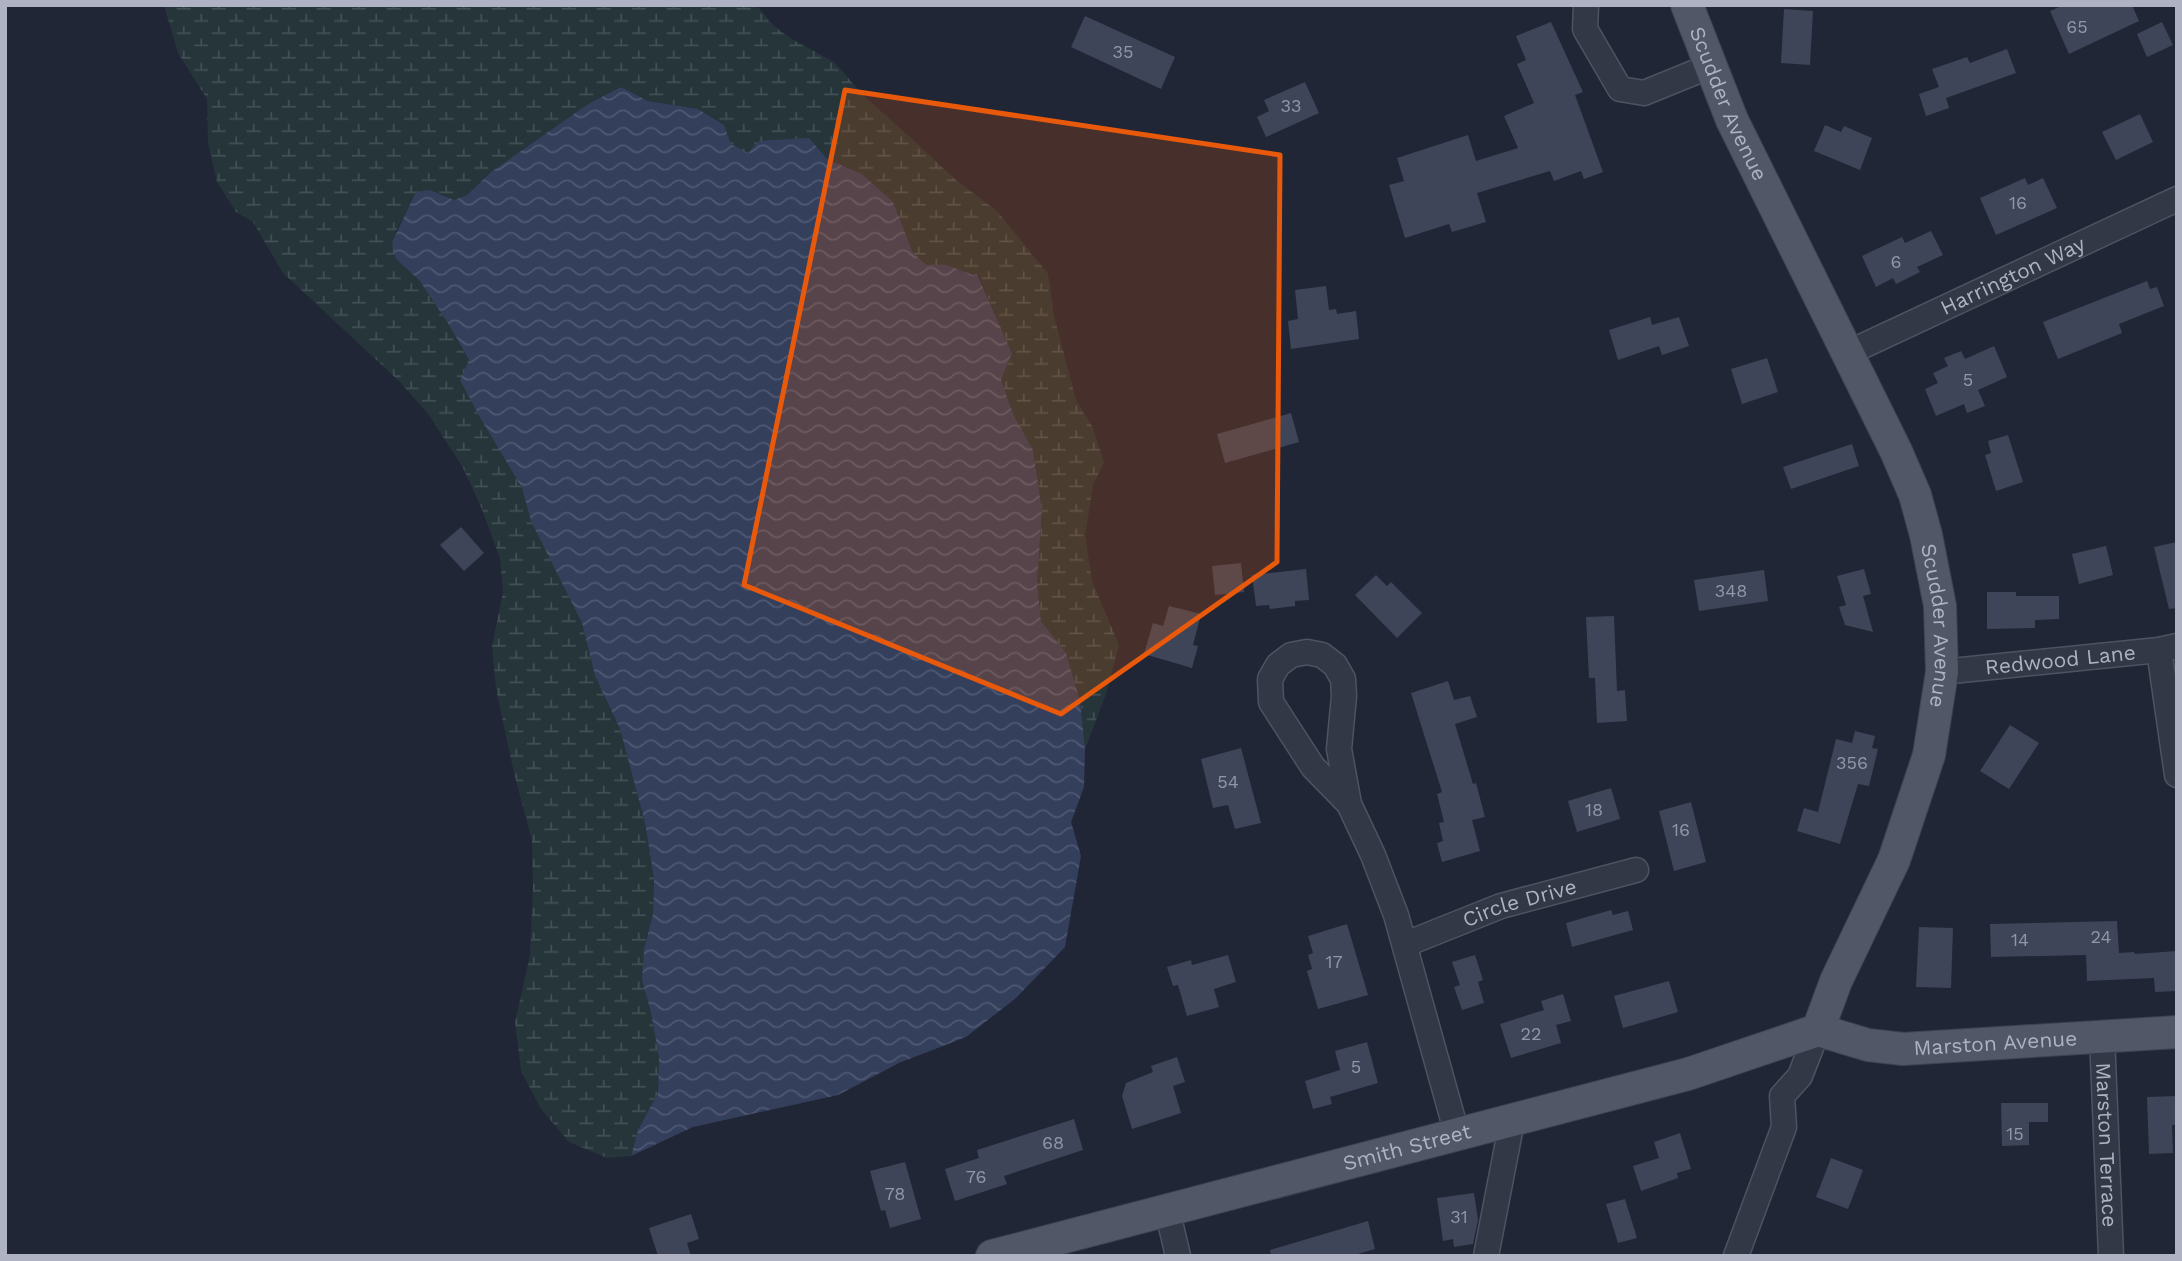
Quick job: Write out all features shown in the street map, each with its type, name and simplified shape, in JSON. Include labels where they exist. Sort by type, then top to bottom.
[{"type":"main road","points":[[1667,5],[1732,120]]},
{"type":"main road","name":"Scudder Avenue","points":[[1687,5],[1732,120],[1896,451],[1915,495],[1940,606],[1942,672],[1929,755],[1894,860],[1836,981],[1818,1030]]},
{"type":"main road","name":"Marston Avenue","points":[[1818,1030],[1868,1045],[1903,1049],[2177,1032]]},
{"type":"main road","name":"Smith Street","points":[[992,1256],[1688,1074],[1818,1030]]},
{"type":"street","points":[[1586,5],[1585,29],[1620,89],[1644,93],[1703,69]]},
{"type":"street","name":"Harrington Way","points":[[1848,353],[2177,198]]},
{"type":"street","points":[[2168,648],[2177,775]]},
{"type":"street","name":"Redwood Lane","points":[[1942,672],[2168,648]]},
{"type":"street","points":[[1349,804],[1313,767],[1271,702],[1269,687],[1273,672],[1291,655],[1307,652],[1322,655],[1335,665],[1343,679],[1339,749],[1349,804],[1386,886],[1406,944],[1457,1134]]},
{"type":"street","name":"Circle Drive","points":[[1406,944],[1502,906],[1636,870]]},
{"type":"street","name":"Scudder Avenue","points":[[1736,1256],[1784,1127],[1782,1096],[1800,1076],[1818,1030]]},
{"type":"street","name":"Marston Terrace","points":[[2102,1035],[2111,1256]]},
{"type":"street","points":[[1486,1256],[1512,1121]]},
{"type":"street","points":[[1167,1209],[1178,1256]]},
{"type":"highlighted area","points":[[845,90],[1280,155],[1277,562],[1061,714],[744,585]]},
{"type":"green space","points":[[164,5],[756,5],[774,26],[790,38],[834,62],[865,97],[957,181],[997,211],[1048,274],[1054,316],[1076,400],[1092,426],[1104,462],[1093,485],[1085,535],[1092,581],[1119,645],[1106,694],[1085,749],[1080,701],[1066,653],[1041,621],[1037,582],[1042,511],[1033,450],[1014,416],[1001,380],[1012,353],[978,274],[973,275],[947,265],[926,266],[913,253],[893,202],[862,174],[827,159],[748,153],[731,144],[724,125],[698,109],[648,101],[621,87],[588,104],[491,172],[467,195],[454,200],[442,194],[417,192],[395,233],[396,259],[419,280],[469,361],[482,421],[522,488],[532,521],[582,623],[595,676],[620,729],[645,823],[654,878],[653,914],[644,949],[642,980],[659,1057],[658,1093],[638,1130],[631,1156],[607,1158],[569,1142],[541,1109],[521,1071],[515,1022],[530,955],[532,841],[496,689],[492,646],[503,592],[500,558],[481,507],[463,468],[429,415],[400,382],[283,273],[253,222],[236,212],[217,182],[208,143],[207,99],[178,53]]},
{"type":"water","points":[[621,87],[648,101],[698,109],[724,125],[731,144],[748,153],[759,141],[809,138],[827,159],[862,174],[893,202],[913,253],[926,265],[947,265],[973,275],[977,274],[1012,353],[1001,380],[1014,416],[1033,450],[1042,511],[1037,582],[1041,621],[1066,653],[1080,701],[1085,749],[1084,787],[1071,822],[1081,856],[1065,947],[1016,998],[966,1037],[899,1063],[838,1095],[693,1127],[631,1156],[638,1130],[658,1093],[659,1057],[642,980],[644,949],[653,914],[654,879],[645,823],[620,729],[595,676],[582,623],[531,521],[522,488],[460,380],[469,360],[419,280],[396,259],[392,242],[416,192],[430,190],[454,200],[467,195],[491,172],[588,104]]},
{"type":"building","points":[[2064,5],[2132,5],[2139,21],[2069,54],[2050,11]]},
{"type":"building","points":[[1784,9],[1813,11],[1810,65],[1781,63]]},
{"type":"building","points":[[1085,16],[1175,57],[1161,89],[1071,47]]},
{"type":"building","points":[[1551,22],[1583,92],[1575,95],[1603,172],[1584,179],[1581,171],[1554,181],[1550,171],[1477,193],[1486,222],[1452,232],[1449,224],[1405,238],[1389,185],[1404,181],[1397,158],[1468,135],[1476,161],[1518,148],[1504,116],[1534,103],[1517,64],[1526,60],[1516,36]]},
{"type":"building","points":[[2162,22],[2173,45],[2147,57],[2137,34]]},
{"type":"building","points":[[2007,49],[2016,73],[1946,98],[1949,108],[1926,116],[1919,94],[1939,87],[1932,69],[1967,57],[1970,63]]},
{"type":"building","points":[[1305,82],[1319,113],[1266,137],[1257,117],[1269,111],[1264,100]]},
{"type":"building","points":[[2140,114],[2153,142],[2116,160],[2102,132]]},
{"type":"building","points":[[1825,125],[1841,132],[1844,126],[1872,138],[1860,170],[1814,151]]},
{"type":"building","points":[[2025,178],[2028,185],[2043,178],[2057,208],[1996,235],[1980,198]]},
{"type":"building","points":[[1931,231],[1943,255],[1917,267],[1920,272],[1896,284],[1893,278],[1876,287],[1862,256],[1902,237],[1905,243]]},
{"type":"building","points":[[2147,281],[2150,289],[2157,287],[2164,306],[2119,324],[2122,333],[2058,359],[2043,322]]},
{"type":"building","points":[[1326,286],[1329,310],[1336,309],[1337,314],[1356,311],[1359,339],[1291,349],[1288,321],[1298,319],[1295,290]]},
{"type":"building","points":[[1650,317],[1652,325],[1679,317],[1689,346],[1662,355],[1659,346],[1618,360],[1609,330]]},
{"type":"building","points":[[1994,346],[2007,377],[1978,390],[1985,406],[1967,413],[1964,404],[1936,416],[1925,389],[1938,383],[1933,373],[1948,366],[1944,358],[1961,351],[1965,359]]},
{"type":"building","points":[[1767,358],[1778,392],[1742,404],[1731,369]]},
{"type":"building","points":[[1291,413],[1299,442],[1225,463],[1217,434]]},
{"type":"building","points":[[2008,435],[2023,482],[1996,491],[1985,455],[1991,453],[1988,441]]},
{"type":"building","points":[[1852,444],[1859,466],[1791,489],[1783,467]]},
{"type":"building","points":[[461,527],[484,553],[464,571],[440,545]]},
{"type":"building","points":[[2177,542],[2177,608],[2169,609],[2154,547]]},
{"type":"building","points":[[2106,546],[2113,575],[2079,584],[2072,554]]},
{"type":"building","points":[[1241,563],[1244,592],[1215,595],[1212,566]]},
{"type":"building","points":[[1306,569],[1309,600],[1295,601],[1295,606],[1270,609],[1269,605],[1256,606],[1252,575]]},
{"type":"building","points":[[1864,569],[1871,594],[1863,596],[1873,632],[1845,625],[1839,607],[1846,605],[1837,576]]},
{"type":"building","points":[[1764,570],[1768,601],[1699,611],[1694,580]]},
{"type":"building","points":[[1376,575],[1387,586],[1391,582],[1422,613],[1397,638],[1355,595]]},
{"type":"building","points":[[1987,592],[2016,592],[2016,596],[2059,596],[2059,619],[2035,620],[2035,628],[1987,629]]},
{"type":"building","points":[[1169,606],[1201,614],[1193,645],[1198,646],[1192,668],[1144,654],[1153,623],[1163,626]]},
{"type":"building","points":[[1614,616],[1617,691],[1625,690],[1627,721],[1597,723],[1595,678],[1589,678],[1586,617]]},
{"type":"building","points":[[1448,681],[1454,700],[1470,696],[1477,717],[1455,724],[1485,817],[1472,820],[1480,851],[1442,862],[1437,843],[1443,841],[1439,823],[1444,822],[1437,794],[1442,792],[1411,693]]},
{"type":"building","points":[[2010,725],[2039,743],[2009,789],[1980,771]]},
{"type":"building","points":[[1855,731],[1875,736],[1872,748],[1878,749],[1869,786],[1858,784],[1840,844],[1797,831],[1804,808],[1818,812],[1836,739],[1852,743]]},
{"type":"building","points":[[1241,748],[1261,823],[1235,829],[1228,805],[1213,808],[1201,759]]},
{"type":"building","points":[[1611,788],[1620,819],[1577,832],[1568,801]]},
{"type":"building","points":[[1691,802],[1706,862],[1674,871],[1659,811]]},
{"type":"building","points":[[1611,910],[1613,915],[1628,911],[1633,930],[1572,947],[1566,923]]},
{"type":"building","points":[[2117,921],[2119,953],[2177,951],[2177,991],[2155,992],[2154,978],[2087,981],[2086,955],[1991,957],[1990,924]]},
{"type":"building","points":[[1347,924],[1368,995],[1318,1009],[1307,971],[1312,969],[1308,955],[1313,953],[1308,936]]},
{"type":"building","points":[[1919,927],[1953,928],[1951,988],[1916,987]]},
{"type":"building","points":[[1228,955],[1236,982],[1214,989],[1219,1007],[1187,1016],[1178,985],[1173,986],[1167,967],[1191,960],[1192,965]]},
{"type":"building","points":[[1475,955],[1483,980],[1478,982],[1484,1003],[1462,1010],[1454,987],[1460,985],[1452,962]]},
{"type":"building","points":[[1669,981],[1678,1012],[1623,1028],[1614,996]]},
{"type":"building","points":[[1563,994],[1571,1021],[1556,1025],[1561,1043],[1511,1058],[1500,1024],[1544,1010],[1541,1001]]},
{"type":"building","points":[[1367,1042],[1378,1083],[1330,1097],[1332,1104],[1313,1109],[1305,1081],[1340,1070],[1335,1051]]},
{"type":"building","points":[[1177,1057],[1185,1082],[1173,1086],[1181,1113],[1132,1129],[1122,1096],[1126,1083],[1153,1072],[1151,1066]]},
{"type":"building","points":[[2177,1096],[2177,1125],[2172,1125],[2173,1153],[2149,1154],[2147,1097]]},
{"type":"building","points":[[2001,1103],[2048,1103],[2048,1122],[2029,1122],[2029,1145],[2002,1146]]},
{"type":"building","points":[[1074,1119],[1083,1150],[1004,1176],[1007,1184],[955,1201],[945,1169],[979,1158],[977,1150]]},
{"type":"building","points":[[1680,1133],[1691,1169],[1677,1173],[1678,1178],[1641,1191],[1633,1166],[1659,1158],[1654,1142]]},
{"type":"building","points":[[1831,1158],[1863,1170],[1848,1209],[1816,1197]]},
{"type":"building","points":[[905,1162],[921,1219],[890,1228],[885,1210],[881,1211],[870,1171]]},
{"type":"building","points":[[1474,1193],[1478,1220],[1473,1244],[1454,1247],[1453,1239],[1443,1241],[1437,1198]]},
{"type":"building","points":[[1625,1199],[1637,1238],[1618,1243],[1606,1204]]},
{"type":"building","points":[[691,1214],[699,1239],[687,1243],[691,1256],[658,1256],[649,1228]]},
{"type":"building","points":[[1368,1221],[1375,1249],[1351,1256],[1271,1256],[1270,1250]]}]
